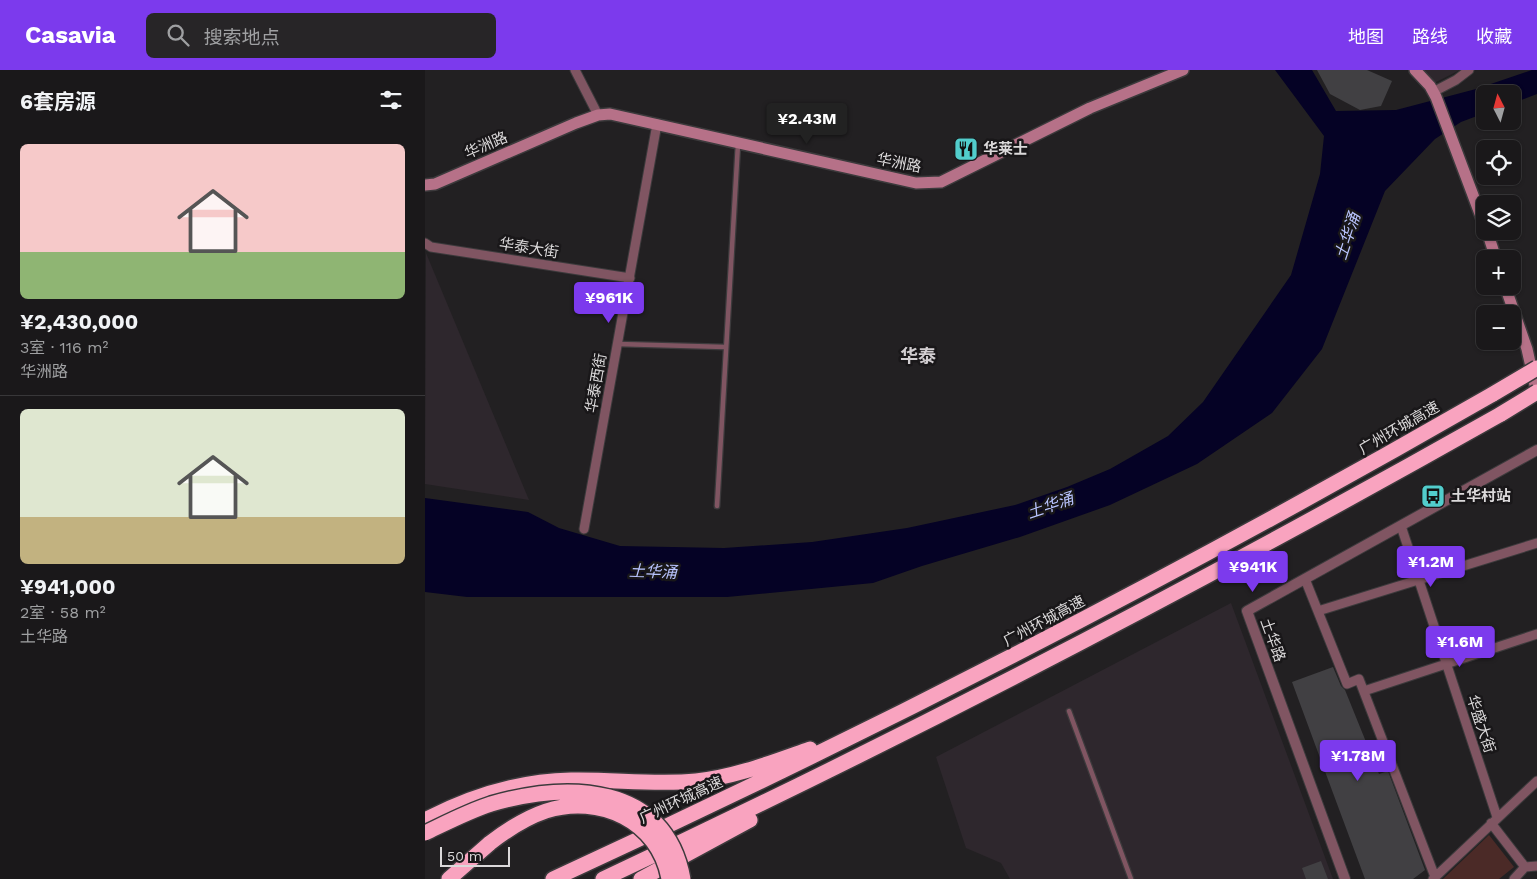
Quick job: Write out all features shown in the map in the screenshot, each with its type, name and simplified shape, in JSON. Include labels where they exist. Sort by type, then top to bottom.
[{"type":"highway","name":"广州环城高速","points":[[553,879],[719,802],[951,688],[1258,527],[1537,368]]},
{"type":"highway","points":[[641,879],[1337,506],[1537,393]]},
{"type":"highway","points":[[425,820],[469,800],[493,792],[533,783],[571,780],[655,783],[718,778],[820,746],[951,688]]},
{"type":"highway","points":[[603,879],[967,703]]},
{"type":"highway","points":[[425,833],[476,810],[523,796],[574,791],[604,794],[631,805],[654,822],[670,842],[683,879]]},
{"type":"highway","points":[[449,879],[489,843],[517,824],[547,810],[578,806],[604,808],[627,817],[645,833],[662,856],[669,879]]},
{"type":"main road","name":"华洲路","points":[[425,185],[435,184],[598,115],[623,116],[738,144],[916,183],[941,182],[1090,108],[1183,70]]},
{"type":"main road","points":[[1415,70],[1434,94],[1453,138],[1476,202]]},
{"type":"main road","points":[[1508,295],[1527,349],[1537,393]]},
{"type":"street","points":[[575,70],[598,115]]},
{"type":"street","points":[[1434,94],[1469,70]]},
{"type":"street","name":"华泰西街","points":[[584,530],[657,124]]},
{"type":"street","name":"华泰大街","points":[[425,243],[431,247],[629,278]]},
{"type":"street","name":"土华路","points":[[1345,879],[1247,611],[1537,450]]},
{"type":"street","name":"华盛大街","points":[[1401,526],[1494,820],[1525,867]]},
{"type":"street","points":[[1318,611],[1537,543]]},
{"type":"street","points":[[1305,579],[1347,684],[1359,679],[1434,878],[1537,781]]},
{"type":"street","points":[[1364,691],[1537,634]]},
{"type":"street","points":[[1514,879],[1525,867],[1537,866]]},
{"type":"lane","points":[[717,506],[738,144]]},
{"type":"lane","points":[[618,344],[725,347]]},
{"type":"lane","points":[[1069,710],[1131,879]]},
{"type":"shaded area","points":[[1422,70],[1460,70],[1434,83]]},
{"type":"shaded area","points":[[426,253],[529,500],[425,484]]},
{"type":"shaded area","points":[[1231,603],[1333,879],[1010,879],[1001,863],[966,848],[936,757]]},
{"type":"shaded area","points":[[1489,835],[1514,867],[1499,879],[1443,879]]},
{"type":"water","name":"土华涌","points":[[1275,70],[1312,70],[1336,111],[1396,110],[1476,89],[1476,116],[1461,122],[1435,139],[1385,191],[1322,349],[1272,413],[1197,464],[1110,505],[1020,537],[922,566],[873,583],[727,597],[467,597],[425,592],[425,498],[528,512],[559,528],[620,546],[724,548],[812,542],[907,528],[1015,505],[1067,487],[1110,469],[1168,436],[1203,402],[1291,275],[1320,174],[1324,136]]},
{"type":"water","points":[[1537,70],[1537,94],[1521,100],[1521,85],[1488,85]]},
{"type":"building","points":[[1317,70],[1367,70],[1392,81],[1381,106],[1360,110],[1330,94]]},
{"type":"building","points":[[1333,667],[1341,686],[1345,690],[1379,774],[1388,771],[1425,870],[1413,879],[1365,879],[1292,682]]},
{"type":"building","points":[[1321,861],[1328,879],[1306,879],[1302,868]]},
{"type":"place","name":"华莱士","points":[[966,149]]},
{"type":"place","name":"土华村站","points":[[1433,496]]},
{"type":"district","name":"华泰","points":[[918,356]]}]
